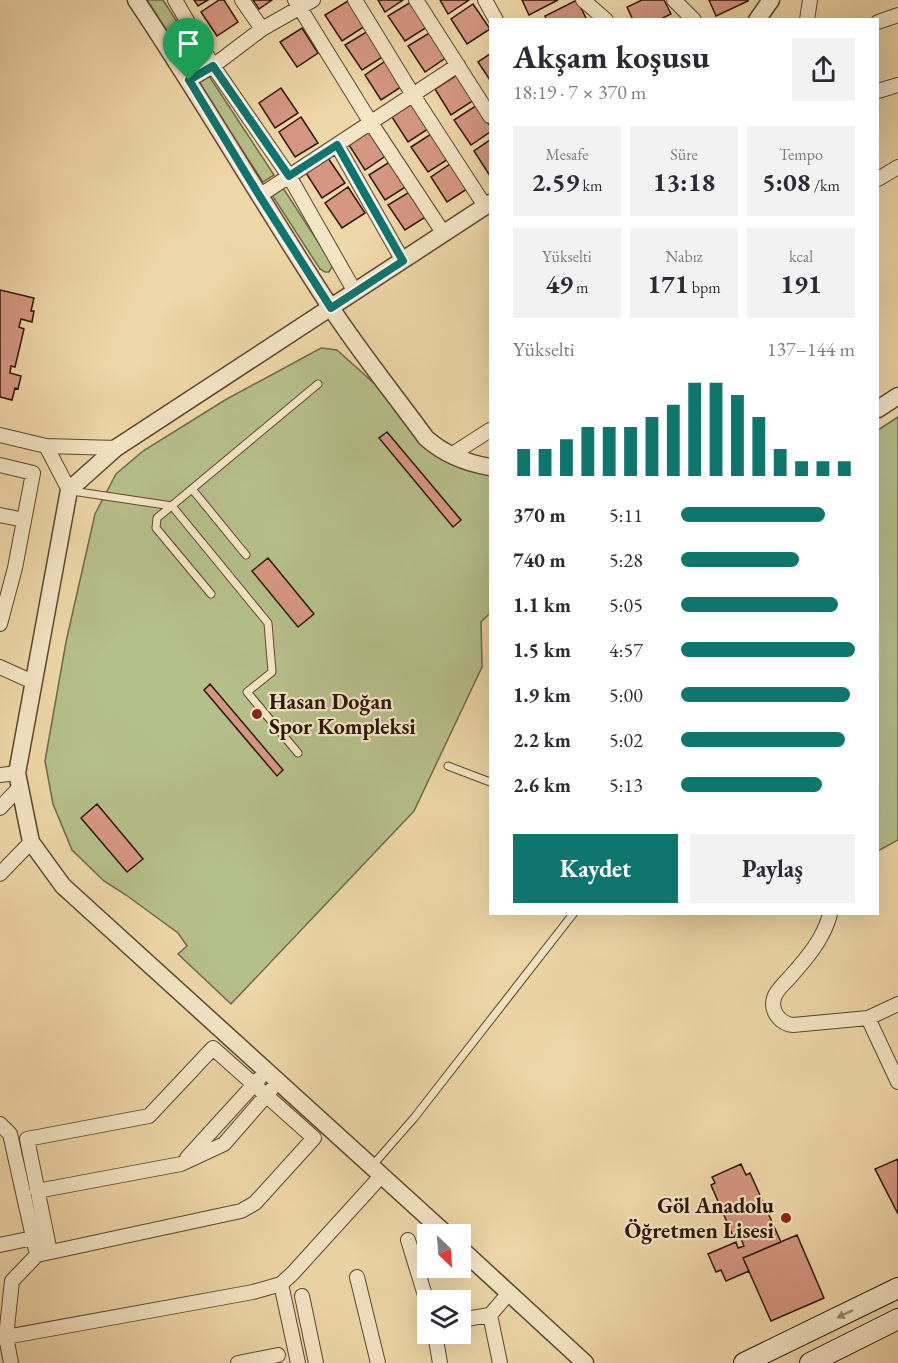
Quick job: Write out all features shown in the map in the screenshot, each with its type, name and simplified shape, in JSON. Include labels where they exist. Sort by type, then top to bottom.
[{"type":"main road","points":[[744,1363],[898,1288]]},
{"type":"main road","points":[[810,1363],[898,1319]]},
{"type":"street","points":[[136,0],[189,80],[331,308],[426,438],[451,456],[489,467]]},
{"type":"street","points":[[175,0],[213,66],[289,176],[355,292]]},
{"type":"street","points":[[242,0],[262,30]]},
{"type":"street","points":[[189,80],[213,66],[297,4],[313,0]]},
{"type":"street","points":[[0,808],[12,778],[33,682],[69,490],[116,448],[488,205],[413,95],[355,0]]},
{"type":"street","points":[[416,0],[489,114]]},
{"type":"street","points":[[485,0],[495,18]]},
{"type":"street","points":[[583,0],[604,18]]},
{"type":"street","points":[[674,0],[692,18]]},
{"type":"street","points":[[807,18],[810,0]]},
{"type":"street","points":[[758,18],[768,1]]},
{"type":"street","points":[[297,4],[444,234]]},
{"type":"street","points":[[879,22],[898,15]]},
{"type":"street","points":[[259,195],[458,66]]},
{"type":"street","points":[[879,91],[898,85]]},
{"type":"street","points":[[337,145],[403,261]]},
{"type":"street","points":[[879,178],[898,166]]},
{"type":"street","points":[[879,408],[898,396]]},
{"type":"street","points":[[451,456],[489,431]]},
{"type":"street","points":[[0,435],[46,446],[116,448]]},
{"type":"street","points":[[46,446],[69,490]]},
{"type":"street","points":[[0,465],[33,473],[15,568],[0,619]]},
{"type":"street","points":[[0,515],[24,520]]},
{"type":"street","points":[[0,565],[15,568]]},
{"type":"street","points":[[0,667],[33,682]]},
{"type":"street","points":[[12,778],[32,842],[63,886],[435,1224]]},
{"type":"street","points":[[0,874],[32,842]]},
{"type":"street","points":[[830,915],[827,925],[808,956],[777,992],[773,1002],[781,1021],[790,1025],[868,1018],[898,1004]]},
{"type":"street","points":[[868,1018],[898,1082]]},
{"type":"street","points":[[11,1363],[3,1338],[12,1281],[44,1254],[241,1211],[255,1203],[314,1138],[213,1048],[149,1116],[27,1139],[37,1191],[44,1254]]},
{"type":"street","points":[[181,1164],[255,1085],[272,1075]]},
{"type":"street","points":[[37,1191],[181,1164],[224,1144],[267,1096],[272,1075]]},
{"type":"street","points":[[229,1113],[242,1125]]},
{"type":"street","points":[[0,1124],[10,1134],[33,1238],[44,1254]]},
{"type":"street","points":[[3,1338],[253,1292],[281,1284],[300,1266],[377,1170]]},
{"type":"street","points":[[0,1245],[33,1238]]},
{"type":"street","points":[[408,1240],[423,1290]]},
{"type":"street","points":[[471,1258],[585,1363]]},
{"type":"street","points":[[357,1277],[378,1363]]},
{"type":"street","points":[[281,1284],[298,1363]]},
{"type":"street","points":[[471,1318],[490,1315],[509,1293]]},
{"type":"street","points":[[302,1296],[316,1363]]},
{"type":"street","points":[[490,1315],[500,1363]]},
{"type":"street","points":[[437,1344],[440,1363]]},
{"type":"street","points":[[238,1363],[278,1355]]},
{"type":"lane","points":[[211,594],[156,528],[157,518],[318,384]]},
{"type":"lane","points":[[192,489],[246,555]]},
{"type":"lane","points":[[69,490],[172,506],[268,622],[272,672],[247,692],[298,753]]},
{"type":"lane","points":[[448,766],[489,783]]},
{"type":"lane","points":[[377,1170],[414,1118],[572,915]]},
{"type":"green space","points":[[147,0],[163,0],[201,59],[190,66]]},
{"type":"green space","points":[[209,76],[274,175],[263,182],[198,83]]},
{"type":"green space","points":[[283,188],[331,262],[332,267],[329,272],[320,269],[272,195]]},
{"type":"green space","name":"Hasan Doğan Spor Kompleksi","points":[[321,348],[337,350],[386,394],[418,442],[438,457],[489,473],[489,614],[481,622],[482,667],[414,811],[231,1004],[178,954],[187,946],[178,933],[104,881],[72,850],[53,804],[45,761],[66,642],[95,514],[116,474],[143,451],[225,400]]},
{"type":"green space","points":[[898,417],[898,840],[879,850],[879,429]]},
{"type":"building","points":[[194,0],[208,0],[198,6]]},
{"type":"building","points":[[219,0],[224,0],[238,22],[217,36],[201,12]]},
{"type":"building","points":[[253,0],[272,0],[259,9]]},
{"type":"building","points":[[378,0],[403,0],[385,12]]},
{"type":"building","points":[[440,0],[469,0],[448,14]]},
{"type":"building","points":[[522,0],[558,0],[529,15]]},
{"type":"building","points":[[577,0],[586,18],[546,18],[545,16]]},
{"type":"building","points":[[642,0],[664,0],[671,14],[663,18],[632,18],[627,7]]},
{"type":"building","points":[[709,0],[748,0],[748,1],[716,16]]},
{"type":"building","points":[[348,1],[365,26],[342,41],[325,15]]},
{"type":"building","points":[[411,2],[427,27],[405,41],[388,16]]},
{"type":"building","points":[[473,4],[489,30],[467,44],[451,19]]},
{"type":"building","points":[[302,28],[318,53],[297,67],[280,42]]},
{"type":"building","points":[[368,31],[384,56],[362,70],[345,45]]},
{"type":"building","points":[[431,32],[447,57],[425,72],[408,46]]},
{"type":"building","points":[[489,55],[489,78],[478,62]]},
{"type":"building","points":[[387,60],[404,85],[381,100],[365,75]]},
{"type":"building","points":[[457,75],[474,100],[451,115],[435,89]]},
{"type":"building","points":[[281,88],[298,113],[275,128],[259,103]]},
{"type":"building","points":[[414,102],[431,127],[408,142],[392,117]]},
{"type":"building","points":[[477,105],[489,124],[489,133],[471,145],[454,120]]},
{"type":"building","points":[[301,117],[318,143],[295,157],[279,132]]},
{"type":"building","points":[[371,130],[387,155],[365,170],[349,145]]},
{"type":"building","points":[[434,132],[450,158],[428,172],[411,147]]},
{"type":"building","points":[[489,141],[489,174],[474,151]]},
{"type":"building","points":[[328,158],[345,183],[322,198],[306,173]]},
{"type":"building","points":[[391,161],[407,186],[385,200],[369,175]]},
{"type":"building","points":[[453,162],[470,187],[447,202],[431,177]]},
{"type":"building","points":[[348,187],[365,213],[342,228],[325,203]]},
{"type":"building","points":[[411,191],[427,216],[405,230],[388,205]]},
{"type":"building","points":[[0,290],[34,298],[31,311],[34,311],[32,322],[21,319],[19,327],[24,329],[15,367],[11,366],[10,373],[21,376],[12,400],[0,397]]},
{"type":"building","points":[[387,432],[461,520],[453,527],[379,438]]},
{"type":"building","points":[[268,558],[314,614],[298,627],[252,571]]},
{"type":"building","points":[[210,684],[283,770],[277,776],[204,690]]},
{"type":"building","points":[[97,804],[143,859],[127,872],[81,818]]},
{"type":"building","points":[[898,1159],[898,1214],[875,1169]]},
{"type":"building","points":[[741,1164],[746,1175],[750,1173],[781,1242],[743,1258],[749,1271],[726,1281],[721,1270],[716,1272],[708,1254],[736,1242],[738,1248],[744,1246],[739,1234],[733,1236],[711,1185],[715,1183],[712,1177]]},
{"type":"building","points":[[797,1235],[824,1298],[771,1321],[743,1258]]},
{"type":"place","name":"Hasan Doğan Spor Kompleksi","points":[[257,714]]},
{"type":"place","name":"Göl Anadolu Öğretmen Lisesi","points":[[786,1218]]},
{"type":"route","points":[[213,66],[289,176],[337,145],[403,261],[331,308],[189,80],[213,66]]}]
